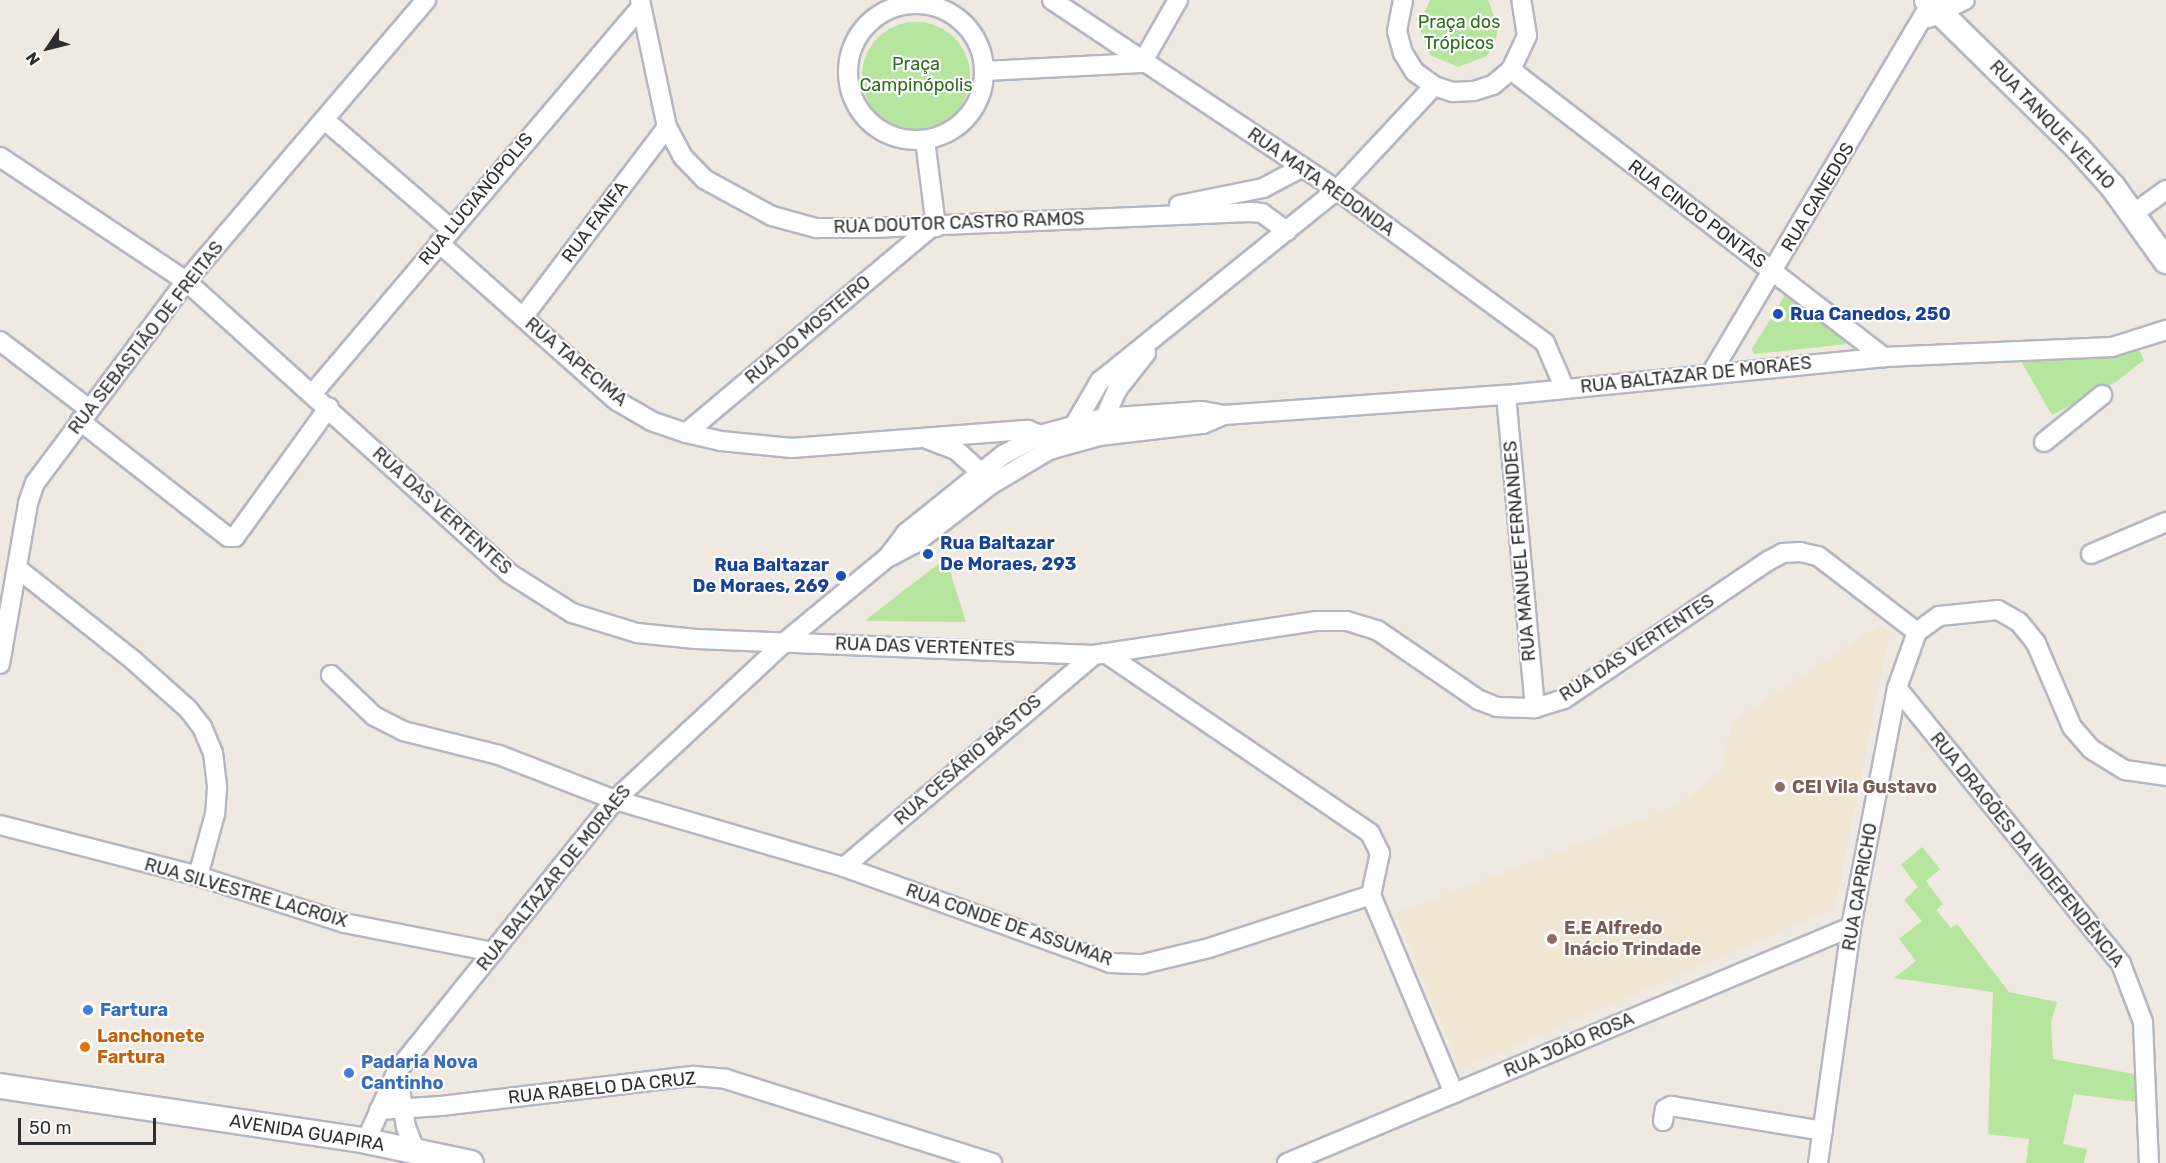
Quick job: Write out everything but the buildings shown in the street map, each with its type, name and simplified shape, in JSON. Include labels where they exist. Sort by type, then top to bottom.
[{"type":"main road","name":"RUA TANQUE VELHO","points":[[1931,7],[2078,148],[2133,214],[2166,261]]},
{"type":"main road","name":"AVENIDA GUAPIRA","points":[[0,1086],[366,1141],[471,1163]]},
{"type":"street","name":"RUA SEBASTIÃO DE FREITAS","points":[[0,664],[35,483],[186,280],[326,121],[426,0]]},
{"type":"street","name":"RUA MATA REDONDA","points":[[1052,0],[1142,63],[1337,190],[1545,343],[1565,389]]},
{"type":"street","points":[[984,71],[1142,63],[1178,0]]},
{"type":"street","points":[[1403,0],[1397,31],[1402,53],[1415,72],[1434,86],[1453,92],[1474,91],[1493,85],[1511,70],[1527,36],[1521,0]]},
{"type":"street","points":[[1931,7],[1965,0]]},
{"type":"street","name":"RUA DOUTOR CASTRO RAMOS","points":[[640,3],[667,127],[683,157],[704,179],[772,216],[816,228],[933,227],[1131,215],[1262,213]]},
{"type":"street","name":"RUA LUCIANÓPOLIS","points":[[313,393],[640,3]]},
{"type":"street","points":[[912,4],[933,6],[953,15],[969,30],[980,49],[984,71],[981,91],[961,124],[925,140],[903,139],[882,131],[865,118],[853,99],[848,78],[849,56],[857,36],[872,20],[890,8],[912,4]]},
{"type":"street","name":"RUA CANEDOS","points":[[1712,372],[1931,7]]},
{"type":"street","name":"RUA CINCO PONTAS","points":[[1511,70],[1884,357]]},
{"type":"street","points":[[1077,442],[1076,422],[1100,381],[1337,190],[1434,86]]},
{"type":"street","points":[[326,121],[451,229]]},
{"type":"street","name":"RUA FANFA","points":[[523,317],[667,127]]},
{"type":"street","points":[[925,140],[933,227]]},
{"type":"street","name":"RUA DAS VERTENTES","points":[[0,157],[186,280],[330,407],[509,573],[572,613],[638,633],[696,639],[1099,654],[1315,621],[1347,621],[1377,630],[1479,700],[1497,706],[1535,708],[1564,699],[1783,553],[1818,556],[1917,632]]},
{"type":"street","name":"RUA DOUTOR CASTRO RAMOS","points":[[1131,215],[1263,188],[1303,167]]},
{"type":"street","points":[[1263,188],[1259,199],[1262,213],[1287,231]]},
{"type":"street","points":[[2133,214],[2166,190]]},
{"type":"street","name":"RUA DO MOSTEIRO","points":[[686,433],[933,227]]},
{"type":"street","name":"RUA TAPECIMA","points":[[439,243],[617,401],[651,421],[686,433],[721,441],[792,448],[913,436],[1028,430],[1045,442]]},
{"type":"street","points":[[1099,436],[1102,418],[1127,375],[1172,321]]},
{"type":"street","name":"RUA BALTAZAR DE MORAES","points":[[366,1141],[398,1071],[615,800],[786,641],[888,557],[906,533],[986,478],[1076,422],[1202,411],[1224,415],[1506,395],[1712,372],[1884,357],[2112,347],[2166,330]]},
{"type":"street","points":[[0,341],[228,537],[236,537],[330,407]]},
{"type":"street","name":"RUA MANUEL FERNANDES","points":[[1506,395],[1535,708]]},
{"type":"street","points":[[2044,442],[2102,395]]},
{"type":"street","name":"RUA BALTAZAR DE MORAES","points":[[1045,442],[1077,442],[1099,436],[1203,424],[1224,415]]},
{"type":"street","name":"RUA TAPECIMA","points":[[913,436],[939,441],[956,450],[986,478]]},
{"type":"street","points":[[2091,554],[2166,522]]},
{"type":"street","points":[[17,568],[133,660],[188,709],[202,727],[213,753],[217,788],[215,814],[198,876]]},
{"type":"street","points":[[1917,632],[1939,616],[1972,610],[1998,610],[2019,622],[2036,643],[2072,727],[2091,749],[2125,770],[2150,777],[2166,776]]},
{"type":"street","name":"RUA CAPRICHO","points":[[1818,1163],[1851,927],[1897,688],[1917,632]]},
{"type":"street","points":[[1099,654],[1370,833],[1380,853],[1371,895],[1454,1093]]},
{"type":"street","name":"RUA CESÁRIO BASTOS","points":[[844,867],[1099,654]]},
{"type":"street","name":"RUA CONDE DE ASSUMAR","points":[[331,675],[374,716],[403,731],[499,755],[615,800],[844,867],[1110,963],[1128,965],[1209,948],[1371,895]]},
{"type":"street","name":"RUA DRAGÕES DA INDEPENDÊNCIA","points":[[1897,688],[2121,964],[2143,1022],[2149,1163]]},
{"type":"street","name":"RUA SILVESTRE LACROIX","points":[[0,825],[198,876],[344,922],[493,951]]},
{"type":"street","name":"RUA JOÃO ROSA","points":[[1287,1163],[1851,927]]},
{"type":"street","points":[[398,1071],[404,1109],[415,1150]]},
{"type":"street","name":"RUA RABELO DA CRUZ","points":[[379,1110],[694,1076],[726,1079],[992,1163]]},
{"type":"street","points":[[1663,1121],[1665,1109],[1671,1106],[1823,1131]]},
{"type":"shaded area","points":[[1880,625],[1889,633],[1835,908],[1460,1069],[1396,914],[1676,806],[1725,768],[1723,754],[1733,721]]},
{"type":"green space","name":"Praça dos Trópicos","points":[[1430,0],[1488,0],[1498,27],[1495,43],[1487,56],[1458,67],[1430,55],[1419,26]]},
{"type":"green space","name":"Praça Campinópolis","points":[[916,22],[937,26],[954,38],[966,55],[970,76],[966,97],[954,114],[937,126],[916,130],[895,126],[878,114],[866,97],[862,76],[866,55],[878,38],[895,26]]},
{"type":"green space","points":[[1785,295],[1843,337],[1846,344],[1754,354],[1752,349]]},
{"type":"green space","points":[[2137,346],[2144,360],[2116,382],[2052,415],[2021,361],[2097,357]]},
{"type":"green space","points":[[946,558],[966,622],[867,621],[867,619]]},
{"type":"green space","points":[[1922,847],[1940,869],[1926,881],[1943,904],[1936,910],[1951,928],[1957,924],[2009,992],[2057,1002],[2051,1023],[2053,1059],[2134,1074],[2136,1102],[2074,1094],[2063,1144],[2087,1149],[2084,1163],[2026,1163],[2029,1139],[1988,1134],[1993,992],[1894,978],[1916,961],[1899,939],[1922,921],[1904,900],[1918,887],[1901,865]]},
{"type":"place","name":"Rua Canedos, 250","points":[[1778,314]]},
{"type":"place","name":"Rua Baltazar De Moraes, 293","points":[[928,554]]},
{"type":"place","name":"Rua Baltazar De Moraes, 269","points":[[841,576]]},
{"type":"place","name":"CEI Vila Gustavo","points":[[1780,787]]},
{"type":"place","name":"E.E Alfredo Inácio Trindade","points":[[1552,939]]},
{"type":"place","name":"Fartura","points":[[88,1010]]},
{"type":"place","name":"Lanchonete Fartura","points":[[85,1047]]},
{"type":"place","name":"Padaria Nova Cantinho","points":[[349,1073]]}]
